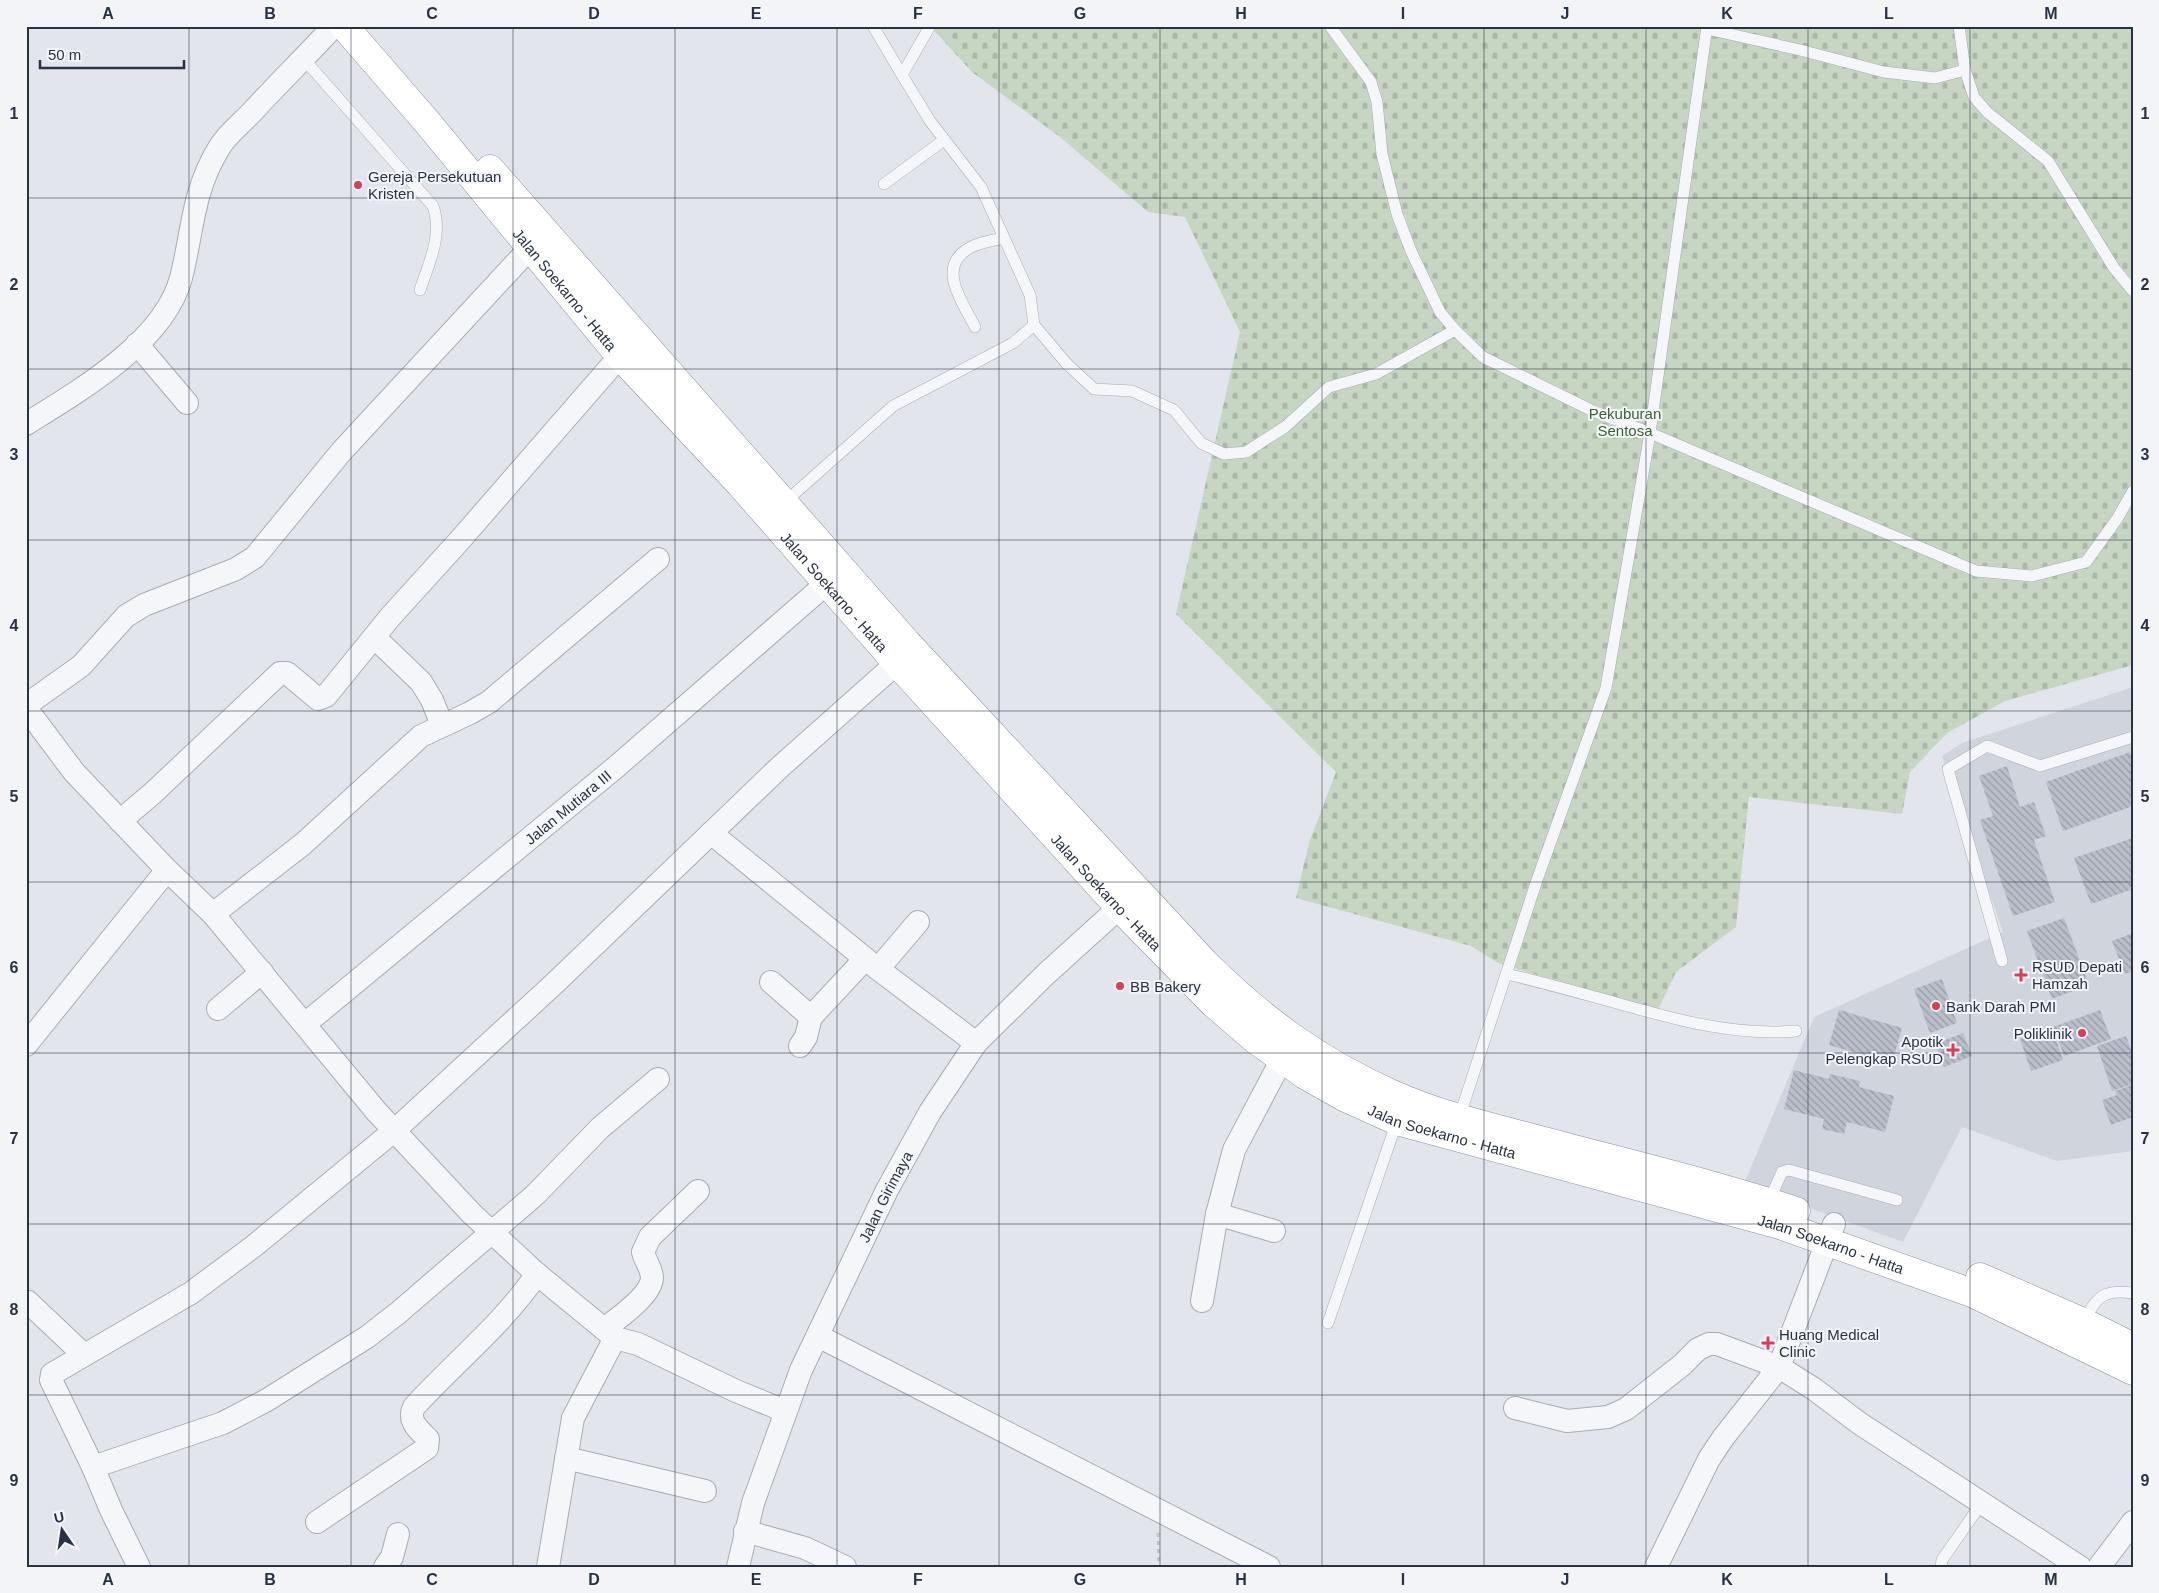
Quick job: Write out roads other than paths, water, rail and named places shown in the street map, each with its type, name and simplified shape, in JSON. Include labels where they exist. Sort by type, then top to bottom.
[{"type":"highway","name":"Jalan Soekarno - Hatta","points":[[344,26],[784,504],[908,644],[1128,899],[1214,1004],[1256,1040],[1282,1059],[1346,1098],[1398,1121],[1766,1211]]},
{"type":"highway","name":"Jalan Soekarno - Hatta","points":[[366,26],[498,194],[530,248],[620,356],[740,484],[897,663],[1128,899],[1266,1020],[1334,1065],[1393,1094],[1459,1118],[1984,1278],[2083,1322],[2132,1352]]},
{"type":"highway","name":"Jalan Soekarno - Hatta","points":[[1830,1232],[1972,1293],[2132,1352]]},
{"type":"street","points":[[26,424],[69,397],[137,344],[168,307],[180,280],[199,187],[220,146],[334,26]]},
{"type":"street","points":[[530,248],[341,452],[255,557],[236,569],[144,605],[126,616],[81,666],[26,706],[60,755],[167,870],[213,914],[395,1130],[490,1232],[536,1274],[610,1333],[638,1344],[736,1391],[785,1411]]},
{"type":"street","points":[[137,344],[187,403]]},
{"type":"street","points":[[120,821],[153,793],[277,674],[287,673],[318,699],[322,699],[620,356]]},
{"type":"street","points":[[213,914],[303,844],[421,736],[465,716],[489,702],[658,559]]},
{"type":"street","name":"Jalan Mutiara III","points":[[305,1024],[622,761],[826,584]]},
{"type":"street","points":[[374,637],[421,682],[432,700],[442,725]]},
{"type":"street","points":[[139,1567],[50,1377],[53,1372],[191,1293],[254,1246],[395,1130],[555,983],[780,767],[897,663]]},
{"type":"street","points":[[711,833],[871,964],[976,1043]]},
{"type":"street","points":[[26,1045],[167,870]]},
{"type":"street","name":"Jalan Girimaya","points":[[738,1567],[745,1531],[785,1411],[818,1336],[892,1181],[930,1112],[976,1043],[1128,899]]},
{"type":"street","points":[[800,1046],[806,1036],[810,1017],[918,922]]},
{"type":"street","points":[[218,1009],[262,972]]},
{"type":"street","points":[[771,982],[810,1017]]},
{"type":"street","points":[[1202,1301],[1217,1214],[1234,1150],[1282,1059]]},
{"type":"street","points":[[93,1467],[223,1423],[267,1400],[383,1325],[534,1195],[625,1105],[658,1079]]},
{"type":"street","points":[[548,1567],[573,1418],[610,1333],[650,1283],[650,1270],[643,1252],[650,1237],[698,1191]]},
{"type":"street","points":[[1217,1214],[1274,1231]]},
{"type":"street","points":[[1656,1567],[1709,1459],[1723,1438],[1779,1367],[1830,1232]]},
{"type":"street","points":[[317,1522],[427,1448],[428,1439],[412,1420],[411,1414],[414,1407],[476,1347],[521,1296],[536,1274]]},
{"type":"street","points":[[26,1303],[28,1302],[83,1354]]},
{"type":"street","points":[[818,1336],[1269,1567]]},
{"type":"street","points":[[1515,1408],[1567,1421],[1591,1420],[1618,1414],[1682,1365],[1698,1349],[1709,1344],[1717,1344],[1779,1367],[1814,1389],[1859,1423],[1980,1504],[2080,1567]]},
{"type":"street","points":[[566,1458],[705,1491]]},
{"type":"street","points":[[2098,1567],[2133,1522]]},
{"type":"street","points":[[745,1531],[805,1548],[845,1567]]},
{"type":"street","points":[[385,1567],[392,1558],[398,1534]]},
{"type":"lane","points":[[873,26],[930,121],[981,186],[1030,295],[1034,325],[1067,364],[1094,389],[1132,390],[1174,410],[1202,443],[1224,454],[1246,452],[1285,427],[1329,387],[1376,374],[1454,330]]},
{"type":"lane","points":[[902,75],[930,26]]},
{"type":"lane","points":[[1330,26],[1371,82],[1377,102],[1382,154],[1397,214],[1411,252],[1440,312],[1454,330],[1483,357],[1593,411],[1650,433],[1976,571],[2032,576],[2086,562],[2117,519],[2133,491]]},
{"type":"lane","points":[[1959,26],[1965,70],[1974,97],[1987,112],[2048,162],[2114,268],[2133,291]]},
{"type":"lane","points":[[1459,1118],[1537,880],[1606,688],[1650,433],[1707,28],[1884,72],[1935,78],[1965,70]]},
{"type":"lane","points":[[303,58],[433,206],[437,218],[437,240],[420,290]]},
{"type":"lane","points":[[884,184],[944,140]]},
{"type":"lane","points":[[975,326],[955,287],[952,272],[954,263],[966,250],[1004,238]]},
{"type":"lane","points":[[784,504],[893,406],[1013,343],[1034,325]]},
{"type":"lane","points":[[2002,961],[1948,769],[1987,746],[2040,766],[2133,737]]},
{"type":"lane","points":[[1507,974],[1678,1021],[1733,1030],[1779,1033],[1796,1031]]},
{"type":"lane","points":[[1328,1323],[1398,1121]]},
{"type":"lane","points":[[1766,1211],[1782,1172],[1789,1170],[1897,1200]]},
{"type":"lane","points":[[2083,1322],[2095,1302],[2104,1294],[2114,1291],[2133,1293]]},
{"type":"lane","points":[[1941,1567],[1942,1560],[1980,1504]]},
{"type":"place","name":"Gereja Persekutuan Kristen","points":[[358,185]]},
{"type":"place","name":"RSUD Depati Hamzah","points":[[2021,975]]},
{"type":"place","name":"BB Bakery","points":[[1120,986]]},
{"type":"place","name":"Bank Darah PMI","points":[[1936,1006]]},
{"type":"place","name":"Poliklinik","points":[[2082,1033]]},
{"type":"place","name":"Apotik Pelengkap RSUD","points":[[1953,1050]]},
{"type":"place","name":"Huang Medical Clinic","points":[[1768,1343]]},
{"type":"park label","name":"Pekuburan Sentosa","points":[[1625,422]]}]
